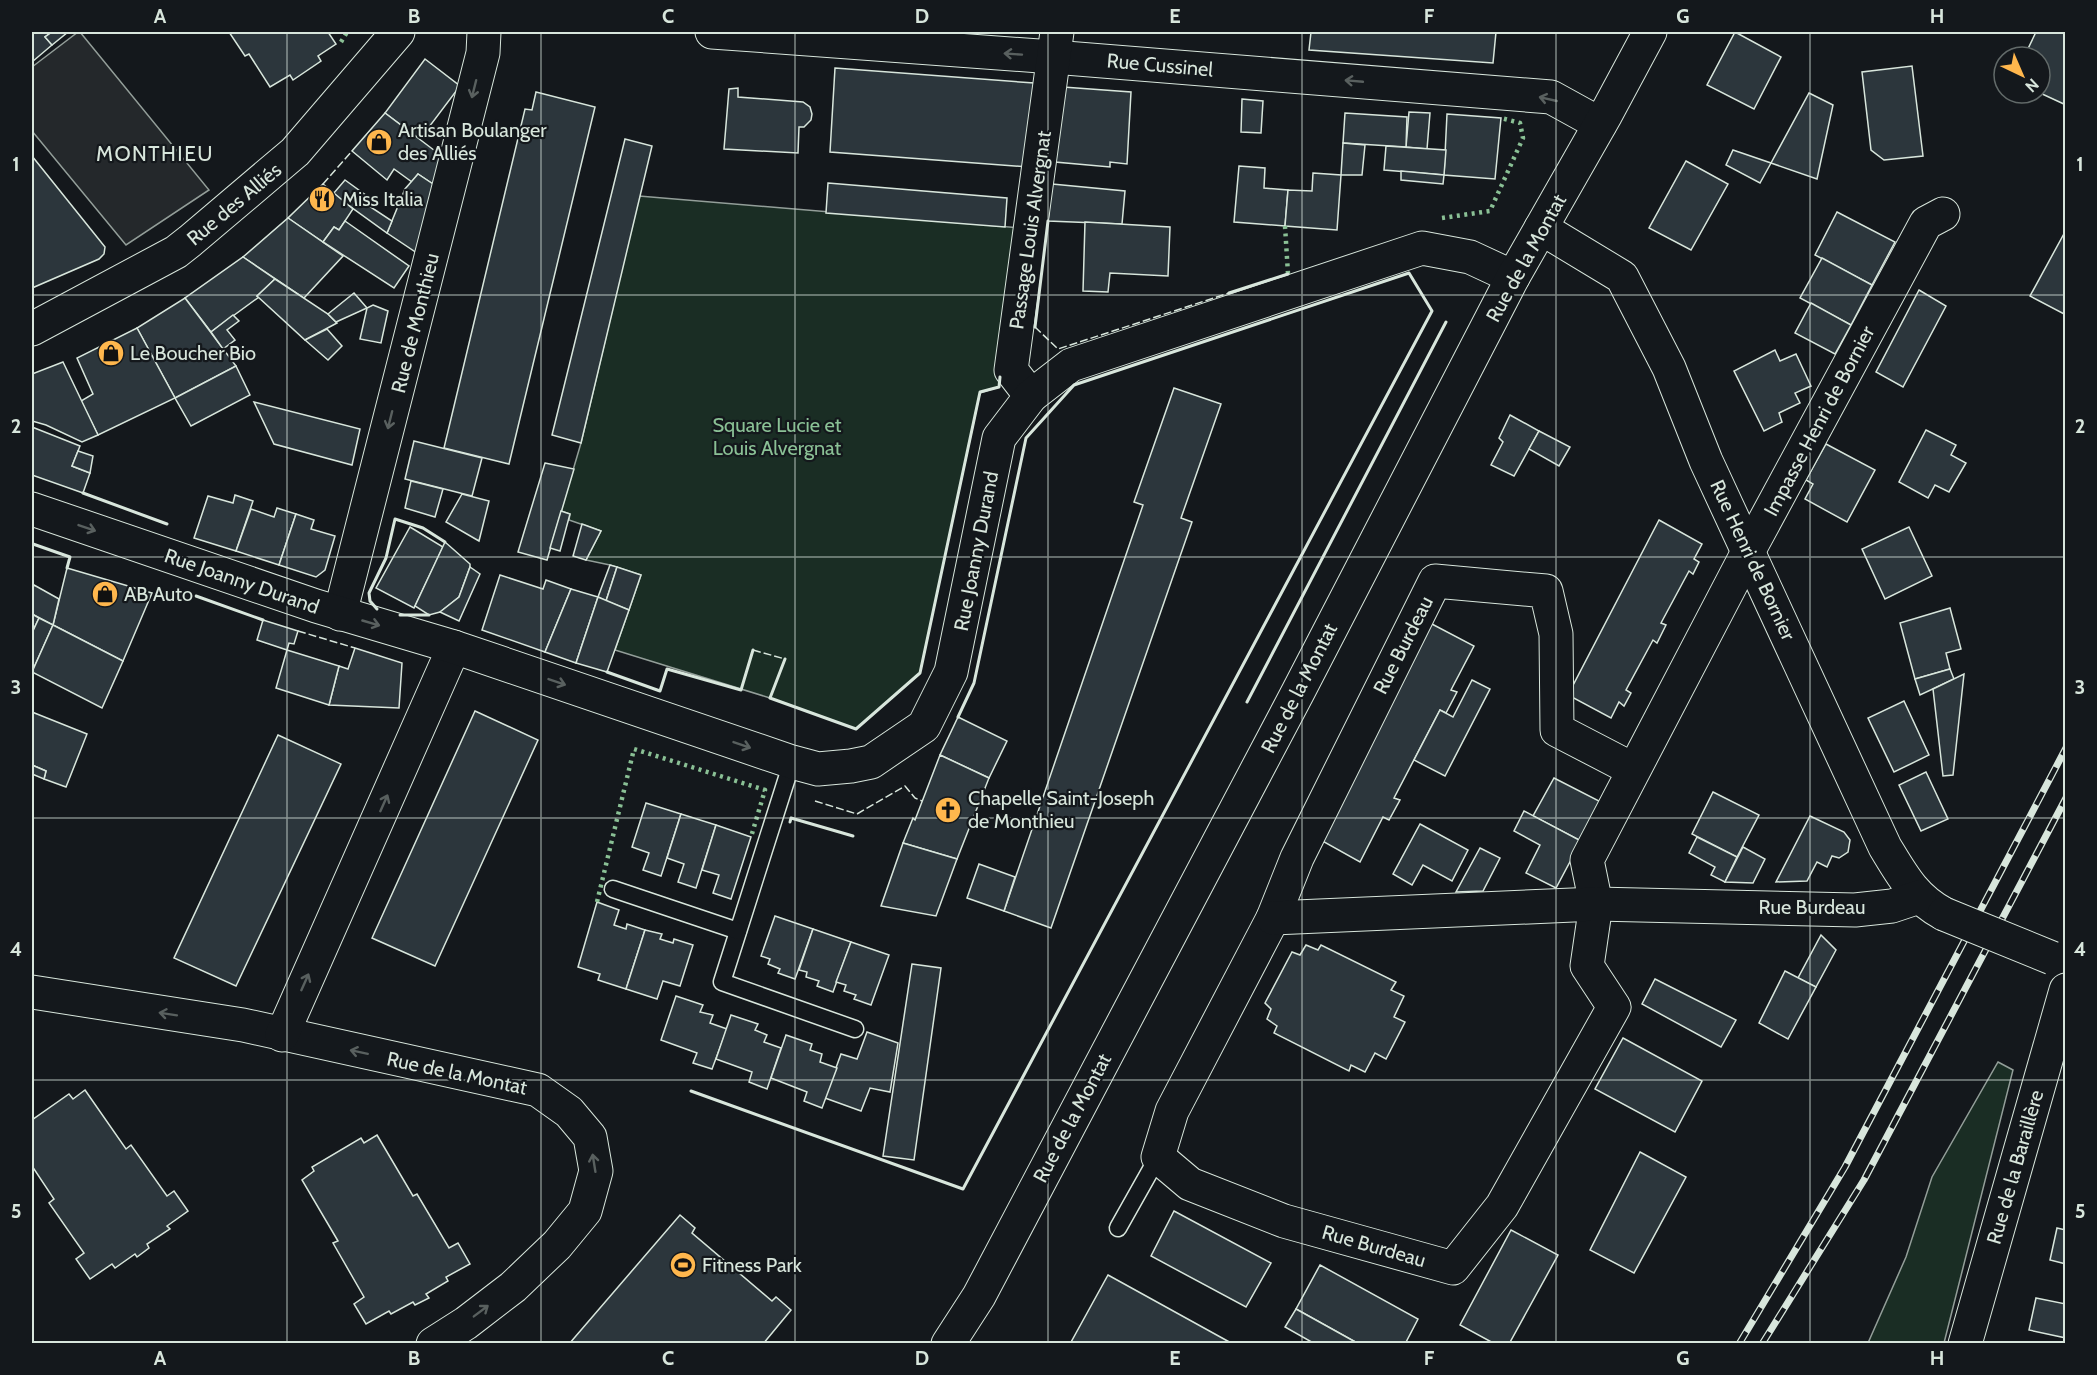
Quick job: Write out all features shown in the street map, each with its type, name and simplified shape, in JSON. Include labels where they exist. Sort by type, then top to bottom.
[{"type":"street","name":"Rue des Alliés","points":[[32,329],[176,252],[190,241],[295,152],[398,32]]},
{"type":"street","name":"Rue de Monthieu","points":[[340,614],[483,53],[484,32]]},
{"type":"street","name":"Rue Cussinel","points":[[712,32],[1055,44],[1551,98],[1600,124]]},
{"type":"street","name":"Rue de la Montat","points":[[948,1344],[979,1296],[1298,692],[1513,277],[1650,32]]},
{"type":"street","name":"Passage Louis Alvergnat","points":[[1031,396],[1011,370],[1055,44]]},
{"type":"street","name":"Impasse Henri de Bornier","points":[[1587,861],[1749,550],[1926,223],[1943,214]]},
{"type":"street","name":"Rue Henri de Bornier","points":[[1541,228],[1622,277],[1669,368],[1706,461],[1885,847],[1904,878],[1931,905]]},
{"type":"street","name":"Rue Joanny Durand","points":[[32,509],[340,614],[454,647],[792,762],[818,769],[851,766],[871,762],[924,726],[951,672],[999,438],[1031,396],[1071,365],[1422,248],[1470,257],[1513,277]]},
{"type":"street","name":"Rue Burdeau","points":[[1587,861],[1596,904],[1587,966],[1614,1007],[1502,1206],[1453,1268],[1284,1221],[1190,1184],[1158,1157],[1172,1111],[1274,918],[1296,858],[1435,581],[1546,591],[1556,634],[1557,730],[1634,770]]},
{"type":"street","points":[[282,1035],[454,647]]},
{"type":"street","name":"Rue Burdeau","points":[[1274,918],[1596,904],[1855,910],[1931,905]]},
{"type":"street","points":[[1931,905],[2059,960]]},
{"type":"street","name":"Rue de la Baraillère","points":[[1965,1344],[2066,990]]},
{"type":"street","name":"Rue de la Montat","points":[[32,992],[243,1025],[538,1090],[569,1112],[590,1137],[596,1171],[585,1211],[556,1245],[513,1287],[466,1323],[433,1344]]},
{"type":"lane","points":[[792,762],[722,982],[855,1029]]},
{"type":"lane","points":[[614,889],[738,931]]},
{"type":"lane","points":[[1118,1228],[1158,1157]]},
{"type":"green space","name":"Square Lucie et Louis Alvergnat","points":[[639,196],[1020,228],[999,387],[980,393],[920,673],[856,729],[770,698],[615,650],[641,575],[586,560],[601,531],[569,520],[570,514],[561,511],[581,443]]},
{"type":"green space","points":[[1998,1062],[2013,1070],[1944,1343],[1868,1343],[1906,1257],[1932,1177]]},
{"type":"shaded area","points":[[78,32],[209,190],[126,245],[32,131],[32,67]]},
{"type":"building","points":[[32,32],[52,32],[45,37],[52,45],[32,62]]},
{"type":"building","points":[[52,32],[68,32],[52,45],[45,37]]},
{"type":"building","points":[[229,32],[328,32],[336,44],[318,56],[321,61],[293,80],[290,75],[270,87],[249,54],[245,56]]},
{"type":"building","points":[[1311,32],[1496,32],[1493,63],[1309,50]]},
{"type":"building","points":[[1735,32],[1781,57],[1754,109],[1707,85]]},
{"type":"building","points":[[2036,32],[2066,32],[2066,105],[2052,99],[2052,45],[2030,45]]},
{"type":"building","points":[[425,59],[460,86],[420,139],[385,113]]},
{"type":"building","points":[[1912,66],[1923,156],[1884,160],[1871,150],[1862,72]]},
{"type":"building","points":[[835,68],[1034,83],[1028,167],[830,152]]},
{"type":"building","points":[[1063,87],[1131,92],[1127,164],[1110,162],[1110,167],[1055,162]]},
{"type":"building","points":[[738,88],[738,97],[803,102],[810,107],[811,120],[804,127],[799,127],[798,153],[724,149],[729,89]]},
{"type":"building","points":[[536,92],[595,107],[509,464],[444,448],[525,109],[532,110]]},
{"type":"building","points":[[1809,93],[1833,105],[1817,179],[1771,163]]},
{"type":"building","points":[[1242,99],[1263,101],[1261,133],[1241,132]]},
{"type":"building","points":[[1409,112],[1430,113],[1427,149],[1406,147]]},
{"type":"building","points":[[385,113],[443,157],[436,186],[418,174],[412,182],[394,169],[387,180],[352,151]]},
{"type":"building","points":[[1345,113],[1407,117],[1406,147],[1343,143]]},
{"type":"building","points":[[1447,114],[1501,118],[1495,179],[1444,175]]},
{"type":"building","points":[[625,139],[652,146],[581,443],[552,435]]},
{"type":"building","points":[[1343,143],[1365,145],[1362,175],[1341,175]]},
{"type":"building","points":[[1386,146],[1446,150],[1444,175],[1384,170]]},
{"type":"building","points":[[1733,150],[1771,163],[1760,183],[1726,165]]},
{"type":"building","points":[[32,156],[105,247],[104,254],[99,259],[32,288]]},
{"type":"building","points":[[1686,161],[1728,184],[1691,250],[1649,228]]},
{"type":"building","points":[[1239,166],[1265,168],[1264,188],[1288,190],[1285,226],[1234,222]]},
{"type":"building","points":[[1401,171],[1444,175],[1443,184],[1401,180]]},
{"type":"building","points":[[1313,173],[1341,175],[1337,230],[1285,226],[1288,190],[1312,191]]},
{"type":"building","points":[[418,174],[436,186],[420,255],[387,233],[405,189]]},
{"type":"building","points":[[345,180],[367,196],[363,202],[392,221],[387,233],[333,194]]},
{"type":"building","points":[[828,183],[1007,198],[1005,227],[826,213]]},
{"type":"building","points":[[323,184],[353,209],[339,230],[334,227],[323,242],[288,218]]},
{"type":"building","points":[[1052,184],[1125,191],[1122,224],[1048,221]]},
{"type":"building","points":[[1837,212],[1895,242],[1872,285],[1815,255]]},
{"type":"building","points":[[288,218],[343,256],[304,298],[243,257]]},
{"type":"building","points":[[345,221],[409,266],[394,288],[323,242],[334,227],[339,230]]},
{"type":"building","points":[[1085,222],[1170,227],[1168,276],[1110,273],[1108,292],[1083,291]]},
{"type":"building","points":[[2066,230],[2066,315],[2030,296]]},
{"type":"building","points":[[243,257],[275,279],[257,296],[259,297],[211,332],[185,298]]},
{"type":"building","points":[[1822,258],[1872,285],[1851,325],[1800,298]]},
{"type":"building","points":[[275,279],[328,314],[337,323],[305,340],[257,296]]},
{"type":"building","points":[[1919,290],[1946,306],[1903,387],[1876,372]]},
{"type":"building","points":[[354,293],[367,308],[336,322],[328,314]]},
{"type":"building","points":[[185,298],[236,366],[175,398],[137,328]]},
{"type":"building","points":[[1811,303],[1851,325],[1835,354],[1795,333]]},
{"type":"building","points":[[373,305],[388,311],[381,343],[360,339],[367,308]]},
{"type":"building","points":[[233,315],[239,321],[227,330],[235,340],[223,349],[211,332]]},
{"type":"building","points":[[137,328],[175,398],[98,435],[81,401],[93,394],[77,358]]},
{"type":"building","points":[[327,329],[342,346],[328,360],[305,340]]},
{"type":"building","points":[[1775,350],[1780,361],[1796,354],[1811,386],[1795,393],[1800,403],[1779,413],[1782,422],[1764,431],[1734,371]]},
{"type":"building","points":[[63,362],[98,435],[82,442],[32,421],[32,374]]},
{"type":"building","points":[[236,366],[250,395],[191,426],[175,398]]},
{"type":"building","points":[[1174,388],[1221,404],[1181,518],[1192,522],[1051,928],[1004,911],[1143,505],[1134,502]]},
{"type":"building","points":[[254,402],[360,429],[352,465],[274,444]]},
{"type":"building","points":[[1510,415],[1539,431],[1514,476],[1491,465],[1503,442],[1499,438]]},
{"type":"building","points":[[32,427],[80,446],[72,466],[90,473],[83,493],[32,475]]},
{"type":"building","points":[[1926,430],[1956,445],[1951,455],[1966,463],[1949,492],[1935,485],[1928,498],[1899,482]]},
{"type":"building","points":[[1539,431],[1570,447],[1559,466],[1529,449]]},
{"type":"building","points":[[414,441],[482,458],[472,496],[405,479]]},
{"type":"building","points":[[1826,444],[1875,470],[1847,522],[1805,499],[1813,484],[1806,480]]},
{"type":"building","points":[[78,451],[93,456],[90,473],[72,466]]},
{"type":"building","points":[[545,463],[574,469],[547,560],[518,552]]},
{"type":"building","points":[[411,481],[443,489],[435,517],[405,508]]},
{"type":"building","points":[[462,494],[489,501],[479,541],[446,522]]},
{"type":"building","points":[[235,495],[253,501],[236,551],[194,538],[208,496],[233,503]]},
{"type":"building","points":[[277,508],[296,514],[279,565],[236,551],[251,509],[274,517]]},
{"type":"building","points":[[561,511],[570,514],[560,551],[550,548]]},
{"type":"building","points":[[296,514],[314,520],[311,529],[335,536],[325,570],[316,577],[279,565]]},
{"type":"building","points":[[1659,520],[1702,544],[1694,559],[1699,562],[1693,574],[1689,571],[1661,623],[1666,625],[1657,643],[1653,640],[1626,690],[1631,693],[1624,706],[1619,702],[1611,718],[1568,695]]},
{"type":"building","points":[[582,524],[601,531],[586,560],[573,556]]},
{"type":"building","points":[[410,527],[443,547],[414,608],[376,588]]},
{"type":"building","points":[[1909,527],[1932,576],[1885,599],[1862,549]]},
{"type":"building","points":[[445,542],[470,564],[470,567],[459,597],[440,612],[429,615],[415,606]]},
{"type":"building","points":[[610,565],[617,567],[606,601],[598,597]]},
{"type":"building","points":[[470,567],[480,574],[459,621],[440,612],[459,597]]},
{"type":"building","points":[[617,567],[641,575],[629,610],[606,601]]},
{"type":"building","points":[[67,568],[152,593],[123,661],[53,625]]},
{"type":"building","points":[[500,575],[543,589],[546,580],[571,589],[545,652],[482,630]]},
{"type":"building","points":[[34,585],[59,599],[53,625],[32,614]]},
{"type":"building","points":[[571,589],[598,597],[576,663],[545,652]]},
{"type":"building","points":[[598,597],[629,610],[607,672],[576,663]]},
{"type":"building","points":[[1950,608],[1961,649],[1946,653],[1950,669],[1915,679],[1900,623]]},
{"type":"building","points":[[32,614],[39,618],[32,633]]},
{"type":"building","points":[[39,618],[53,625],[32,672],[32,633]]},
{"type":"building","points":[[263,620],[298,631],[294,644],[289,643],[287,650],[257,640]]},
{"type":"building","points":[[1430,623],[1474,646],[1451,690],[1457,692],[1446,713],[1440,710],[1394,798],[1400,800],[1389,820],[1383,817],[1360,862],[1317,838]]},
{"type":"building","points":[[53,625],[123,661],[102,708],[32,672]]},
{"type":"building","points":[[355,648],[402,663],[399,708],[329,705],[339,666],[348,669]]},
{"type":"building","points":[[287,650],[339,666],[329,705],[276,688]]},
{"type":"building","points":[[1950,669],[1954,679],[1920,695],[1915,679]]},
{"type":"building","points":[[1964,674],[1953,775],[1943,776],[1933,689]]},
{"type":"building","points":[[1472,680],[1490,689],[1445,776],[1414,760],[1440,710],[1453,717]]},
{"type":"building","points":[[1904,701],[1929,755],[1894,772],[1868,718]]},
{"type":"building","points":[[475,711],[538,740],[435,966],[372,938]]},
{"type":"building","points":[[32,712],[87,734],[66,787],[44,779],[46,771],[32,765]]},
{"type":"building","points":[[958,717],[1007,741],[989,778],[940,755]]},
{"type":"building","points":[[278,735],[341,764],[236,986],[174,958]]},
{"type":"building","name":"Chapelle Saint-Joseph de Monthieu","points":[[940,755],[989,778],[957,859],[903,843],[913,818],[915,820]]},
{"type":"building","points":[[32,765],[46,771],[44,779],[32,774]]},
{"type":"building","points":[[1926,772],[1948,819],[1921,831],[1899,785]]},
{"type":"building","points":[[1554,778],[1601,802],[1581,841],[1533,816]]},
{"type":"building","points":[[1713,792],[1759,815],[1737,857],[1692,834]]},
{"type":"building","points":[[646,803],[681,814],[661,876],[643,870],[649,853],[632,847]]},
{"type":"building","points":[[1524,811],[1581,841],[1556,888],[1526,873],[1540,845],[1514,831]]},
{"type":"building","points":[[681,814],[716,825],[696,888],[678,882],[684,864],[667,858]]},
{"type":"building","points":[[1810,816],[1844,832],[1850,840],[1848,852],[1839,858],[1832,856],[1827,867],[1817,862],[1807,881],[1776,882]]},
{"type":"building","points":[[1420,824],[1468,850],[1452,881],[1423,865],[1412,885],[1393,874]]},
{"type":"building","points":[[716,825],[751,837],[731,899],[713,893],[719,875],[702,870]]},
{"type":"building","points":[[1697,837],[1737,857],[1725,882],[1711,875],[1715,867],[1689,853]]},
{"type":"building","points":[[903,843],[957,859],[936,916],[881,906]]},
{"type":"building","points":[[1743,847],[1765,859],[1753,883],[1725,882]]},
{"type":"building","points":[[1480,848],[1500,858],[1483,891],[1456,892]]},
{"type":"building","points":[[979,864],[1015,877],[1004,911],[967,898]]},
{"type":"building","points":[[597,902],[619,910],[614,925],[626,929],[627,924],[645,930],[626,989],[598,980],[600,974],[578,967]]},
{"type":"building","points":[[775,916],[813,929],[795,979],[778,973],[780,969],[768,964],[770,959],[761,956]]},
{"type":"building","points":[[813,929],[851,942],[833,992],[817,986],[819,981],[806,977],[807,972],[799,970]]},
{"type":"building","points":[[645,930],[662,934],[660,939],[673,943],[674,939],[693,945],[680,986],[663,981],[657,999],[626,989]]},
{"type":"building","points":[[1821,935],[1836,950],[1816,987],[1798,978]]},
{"type":"building","points":[[851,942],[889,955],[871,1005],[854,999],[856,995],[844,991],[846,985],[836,982]]},
{"type":"building","points":[[1306,945],[1318,950],[1321,945],[1396,982],[1391,990],[1404,996],[1394,1017],[1405,1022],[1386,1059],[1375,1053],[1365,1072],[1351,1065],[1349,1071],[1274,1033],[1277,1026],[1267,1019],[1271,1009],[1265,1003],[1292,952],[1300,955]]},
{"type":"building","points":[[912,964],[941,968],[914,1160],[883,1156]]},
{"type":"building","points":[[1785,971],[1816,987],[1788,1039],[1759,1023]]},
{"type":"building","points":[[1655,979],[1736,1020],[1721,1047],[1642,1004]]},
{"type":"building","points":[[676,996],[703,1005],[700,1012],[713,1015],[710,1023],[727,1029],[712,1069],[693,1063],[697,1053],[661,1040]]},
{"type":"building","points":[[731,1015],[758,1024],[755,1030],[767,1035],[764,1042],[781,1048],[767,1089],[749,1082],[752,1072],[716,1059]]},
{"type":"building","points":[[867,1032],[898,1043],[890,1092],[870,1088],[861,1111],[825,1098],[841,1054],[857,1059]]},
{"type":"building","points":[[786,1035],[812,1044],[810,1050],[822,1054],[820,1062],[837,1068],[822,1108],[804,1101],[807,1092],[771,1078]]},
{"type":"building","points":[[1623,1038],[1702,1081],[1675,1132],[1595,1089]]},
{"type":"building","points":[[85,1090],[126,1149],[131,1145],[167,1196],[174,1191],[188,1211],[167,1226],[170,1229],[147,1244],[149,1248],[137,1257],[135,1254],[115,1268],[112,1264],[90,1279],[76,1259],[84,1253],[49,1203],[54,1199],[32,1166],[32,1120],[69,1094],[73,1099]]},
{"type":"building","points":[[377,1135],[413,1196],[417,1194],[449,1248],[458,1243],[470,1264],[446,1277],[448,1281],[426,1294],[429,1298],[415,1305],[413,1302],[391,1314],[389,1311],[366,1324],[354,1304],[364,1297],[333,1243],[338,1241],[302,1180],[314,1171],[312,1167],[361,1138],[364,1143]]},
{"type":"building","points":[[1640,1152],[1686,1177],[1634,1273],[1590,1250]]},
{"type":"building","points":[[1174,1211],[1271,1263],[1246,1307],[1151,1256]]},
{"type":"building","name":"Fitness Park","points":[[680,1215],[695,1228],[692,1233],[772,1301],[776,1297],[791,1310],[763,1344],[569,1344]]},
{"type":"building","points":[[2057,1228],[2066,1230],[2066,1264],[2050,1260]]},
{"type":"building","points":[[1511,1230],[1558,1255],[1509,1344],[1495,1344],[1460,1325]]},
{"type":"building","points":[[1320,1265],[1418,1319],[1405,1344],[1359,1344],[1296,1309]]},
{"type":"building","points":[[1108,1275],[1233,1344],[1070,1344]]},
{"type":"building","points":[[2036,1298],[2066,1304],[2066,1338],[2029,1330]]},
{"type":"building","points":[[1296,1309],[1359,1344],[1315,1344],[1285,1327]]},
{"type":"railway","points":[[1739,1344],[1845,1167],[2066,748]]},
{"type":"railway","points":[[1762,1344],[1864,1180],[2066,798]]},
{"type":"hedge","points":[[341,42],[347,32]]},
{"type":"hedge","points":[[1442,218],[1490,211],[1523,138],[1520,123],[1501,118]]},
{"type":"hedge","points":[[1285,226],[1288,274]]},
{"type":"hedge","points":[[597,902],[634,749],[765,790],[751,837]]},
{"type":"fence","points":[[323,184],[352,151]]},
{"type":"fence","points":[[1035,327],[1058,349],[1229,293]]},
{"type":"fence","points":[[298,631],[355,648]]},
{"type":"fence","points":[[753,650],[785,659]]},
{"type":"fence","points":[[815,801],[857,814],[905,786],[915,798],[922,801]]},
{"type":"wall","points":[[1035,327],[1048,221]]},
{"type":"wall","points":[[691,1091],[963,1189],[1432,311],[1409,273],[1074,385],[1026,438],[974,683],[958,717]]},
{"type":"wall","points":[[1229,293],[1288,274]]},
{"type":"wall","points":[[1247,702],[1446,322]]},
{"type":"wall","points":[[785,659],[770,698],[856,729],[920,673],[980,392],[999,387],[1000,377]]},
{"type":"wall","points":[[83,493],[167,524]]},
{"type":"wall","points":[[377,609],[370,601],[369,593],[386,558],[395,519],[423,528],[445,542]]},
{"type":"wall","points":[[33,544],[70,557],[67,568]]},
{"type":"wall","points":[[196,596],[263,620]]},
{"type":"wall","points":[[400,615],[429,615]]},
{"type":"wall","points":[[607,672],[660,691],[667,669],[741,690],[753,650]]},
{"type":"wall","points":[[790,822],[791,818],[853,836]]},
{"type":"place","name":"Artisan Boulanger des Alliés","points":[[379,142]]},
{"type":"place","name":"Miss Italia","points":[[322,199]]},
{"type":"place","name":"Le Boucher Bio","points":[[111,353]]},
{"type":"place","name":"AB Auto","points":[[105,594]]},
{"type":"place","name":"Chapelle Saint-Joseph de Monthieu","points":[[948,810]]},
{"type":"place","name":"Fitness Park","points":[[683,1265]]},
{"type":"district","name":"MONTHIEU","points":[[155,153]]}]
